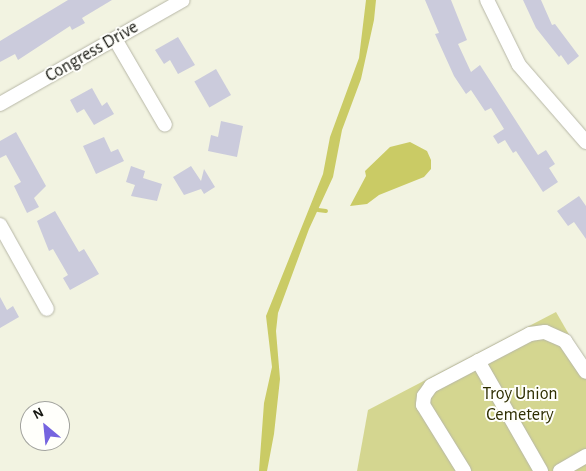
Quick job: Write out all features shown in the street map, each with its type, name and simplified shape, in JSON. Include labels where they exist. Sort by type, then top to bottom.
[{"type":"street","name":"Congress Drive","points":[[0,104],[183,0]]},
{"type":"street","points":[[487,0],[520,65],[586,142]]},
{"type":"street","points":[[115,39],[165,125]]},
{"type":"street","points":[[0,225],[47,309]]},
{"type":"street","points":[[464,471],[423,405],[424,396],[431,386],[530,334],[544,332],[565,341],[586,372]]},
{"type":"street","points":[[478,361],[541,471]]},
{"type":"street","points":[[560,471],[586,456]]},
{"type":"green space","name":"Troy Union Cemetery","points":[[556,312],[586,364],[586,471],[357,471],[368,410]]},
{"type":"shaded area","points":[[366,0],[376,0],[374,20],[361,79],[342,130],[333,177],[309,229],[278,313],[276,331],[280,379],[274,434],[267,471],[259,471],[264,403],[272,367],[266,316],[323,174],[330,137],[359,58]]},
{"type":"shaded area","points":[[410,142],[427,151],[431,160],[431,169],[424,177],[379,195],[367,204],[350,206],[366,176],[365,171],[390,147]]},
{"type":"building","points":[[68,0],[112,0],[82,18],[85,23],[72,30],[70,26],[18,60],[15,54],[0,62],[0,41]]},
{"type":"building","points":[[425,0],[451,0],[467,40],[458,44],[471,72],[480,65],[538,155],[546,150],[555,164],[549,168],[558,182],[543,192],[516,151],[513,153],[505,140],[498,144],[493,136],[504,129],[491,108],[485,111],[471,90],[466,94],[454,76],[435,34],[439,33]]},
{"type":"building","points":[[523,0],[541,0],[552,25],[555,24],[579,56],[568,65],[561,55],[559,57],[536,28]]},
{"type":"building","points":[[178,37],[195,65],[178,74],[170,60],[164,64],[155,50]]},
{"type":"building","points":[[216,69],[231,95],[209,107],[194,82]]},
{"type":"building","points":[[92,88],[102,106],[107,102],[114,114],[94,125],[84,109],[77,113],[70,100]]},
{"type":"building","points":[[221,121],[243,126],[237,157],[208,151],[211,135],[218,137]]},
{"type":"building","points":[[16,132],[46,186],[34,198],[39,207],[27,213],[14,186],[21,182],[6,155],[0,158],[0,141]]},
{"type":"building","points":[[104,137],[111,152],[118,149],[124,161],[96,174],[83,146]]},
{"type":"building","points":[[131,166],[145,171],[143,178],[162,184],[157,201],[131,196],[135,185],[126,182]]},
{"type":"building","points":[[191,166],[201,181],[204,169],[215,187],[204,194],[201,189],[184,195],[173,177]]},
{"type":"building","points":[[579,196],[586,206],[586,239],[574,222],[568,226],[557,211]]},
{"type":"building","points":[[55,211],[79,252],[84,249],[99,274],[70,290],[63,278],[68,275],[53,249],[49,251],[37,221]]},
{"type":"building","points":[[0,297],[7,310],[13,306],[19,317],[0,328]]},
{"type":"waterway","points":[[318,210],[326,211]]}]
